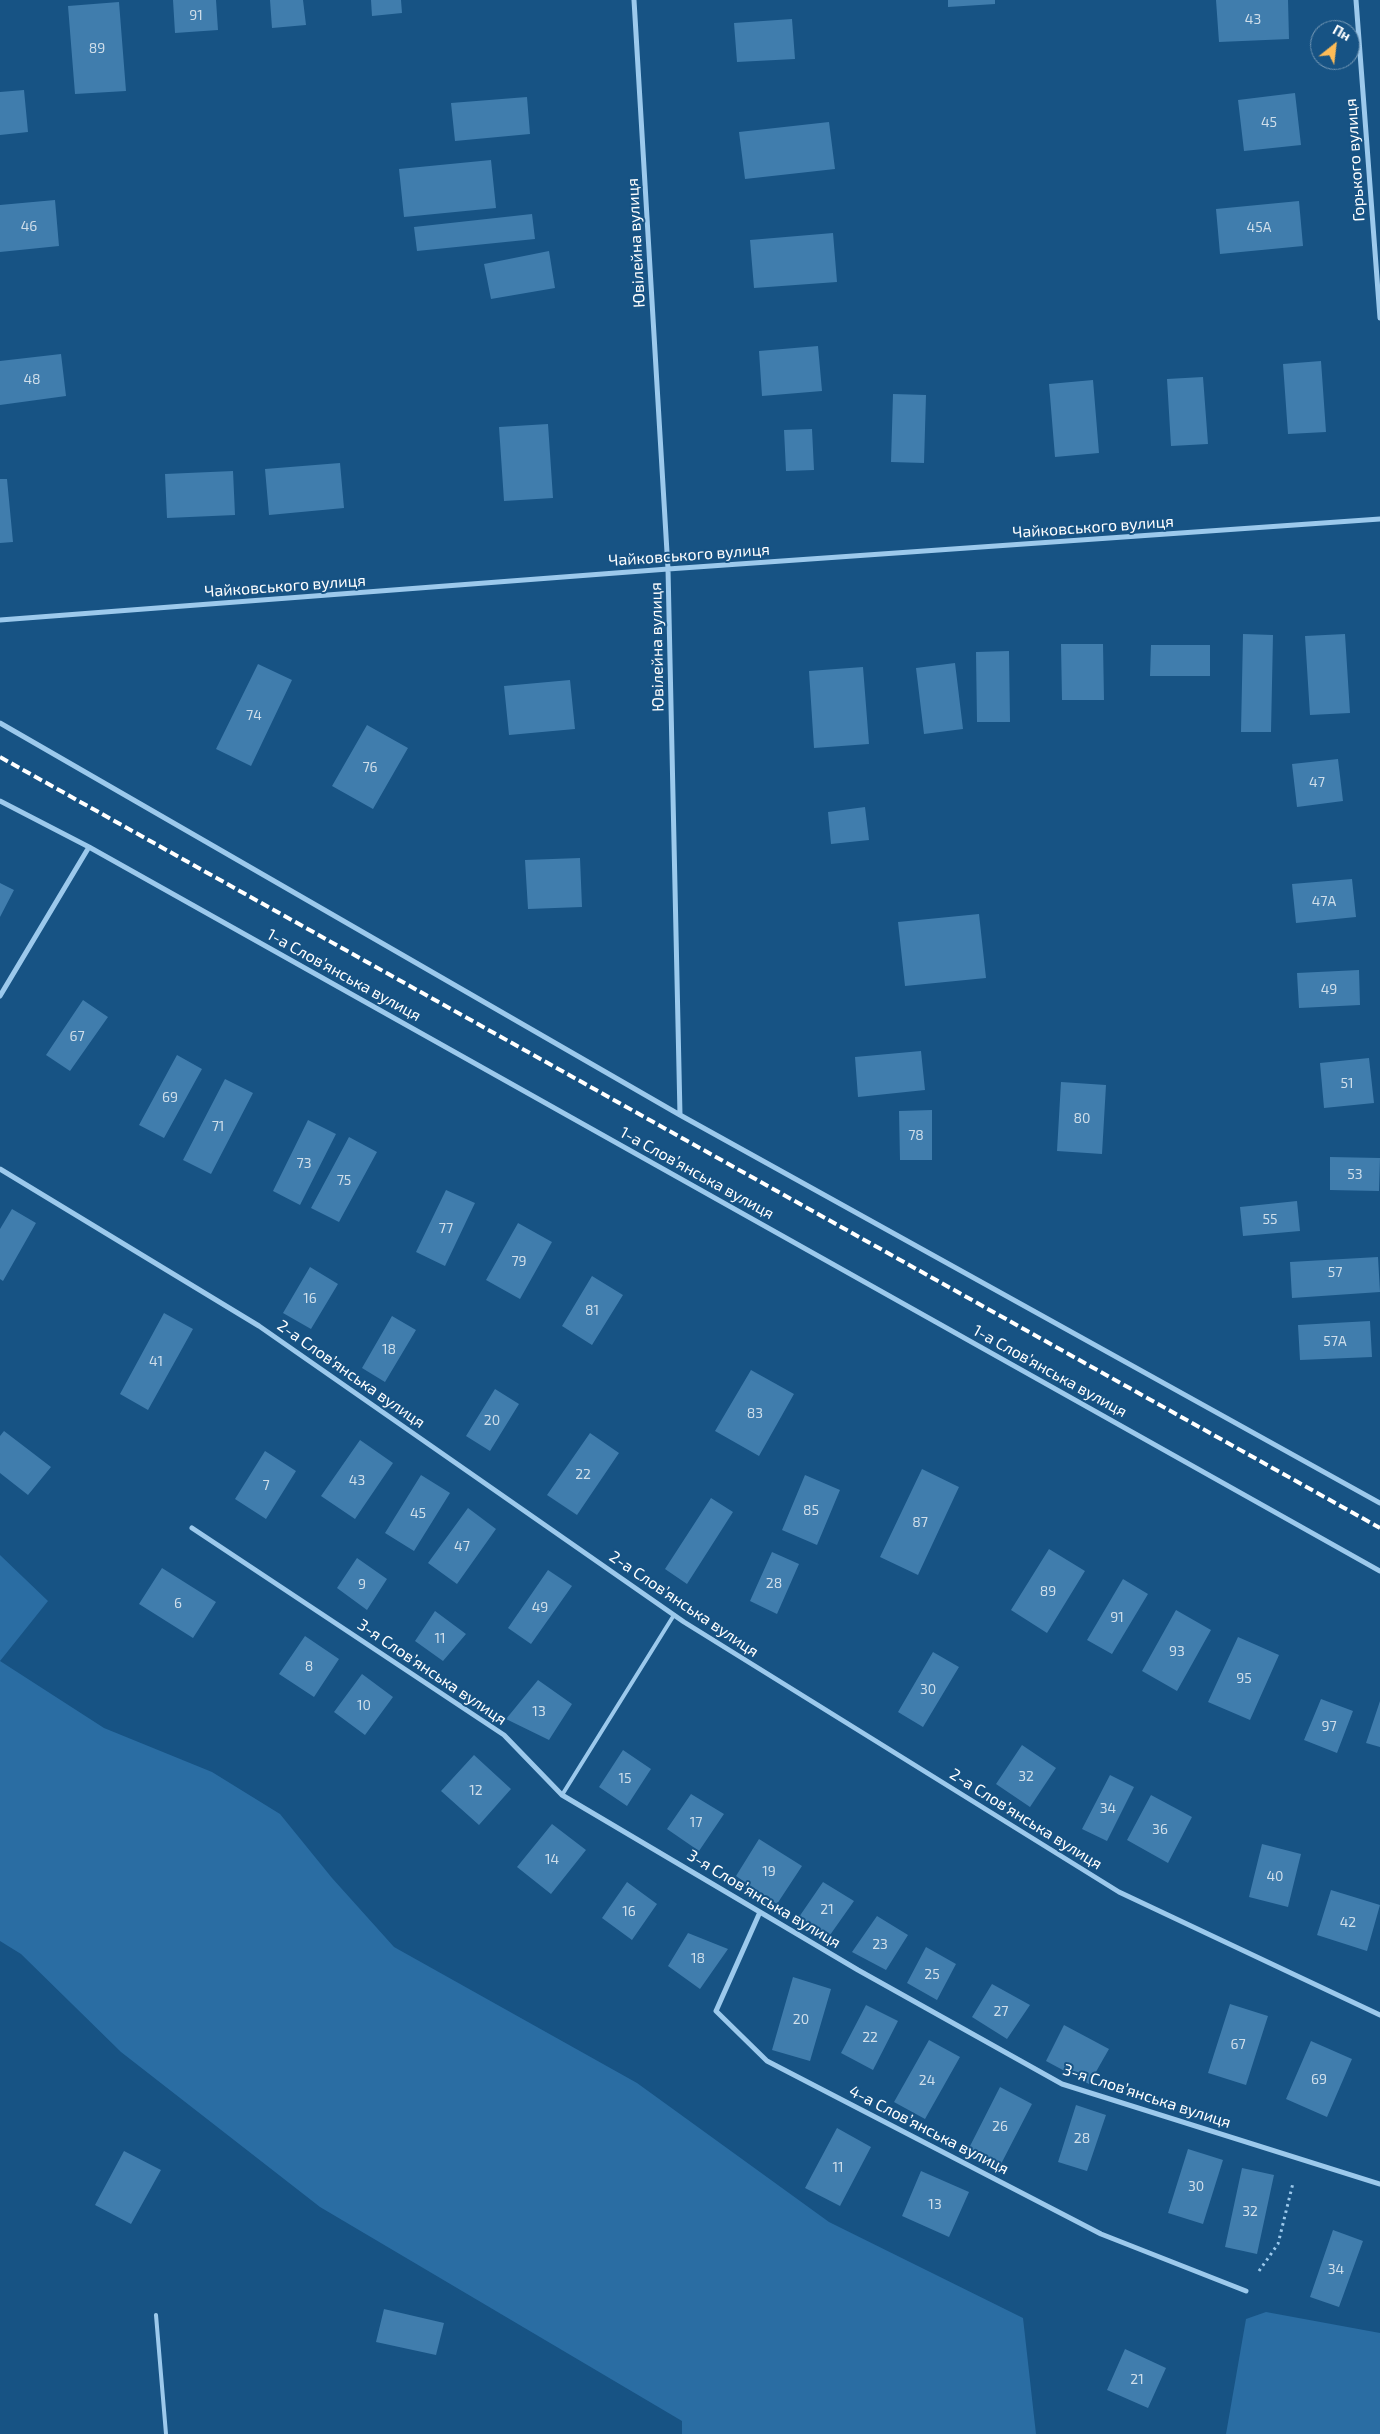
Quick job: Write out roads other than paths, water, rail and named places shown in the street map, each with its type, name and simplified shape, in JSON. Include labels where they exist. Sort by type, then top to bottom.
[{"type":"street","name":"Ювілейна вулиця","points":[[634,0],[668,569],[680,1115]]},
{"type":"street","name":"Горького вулиця","points":[[1356,0],[1380,318]]},
{"type":"street","name":"Чайковського вулиця","points":[[0,620],[668,569],[1380,519]]},
{"type":"street","points":[[0,723],[680,1115],[1380,1503]]},
{"type":"street","name":"1-а Слов’янська вулиця","points":[[0,801],[89,847],[1380,1570]]},
{"type":"street","points":[[0,996],[89,847]]},
{"type":"street","name":"2-а Слов’янська вулиця","points":[[0,1169],[259,1326],[674,1615],[1120,1892],[1380,2015]]},
{"type":"street","name":"3-я Слов’янська вулиця","points":[[192,1528],[504,1735],[562,1795],[858,1970],[1062,2084],[1380,2184]]},
{"type":"street","name":"4-а Слов’янська вулиця","points":[[760,1912],[716,2011],[767,2061],[1101,2234],[1246,2290]]},
{"type":"lane","points":[[562,1795],[674,1615]]},
{"type":"lane","points":[[156,2315],[166,2434]]},
{"type":"railway","points":[[0,757],[1380,1528]]}]
